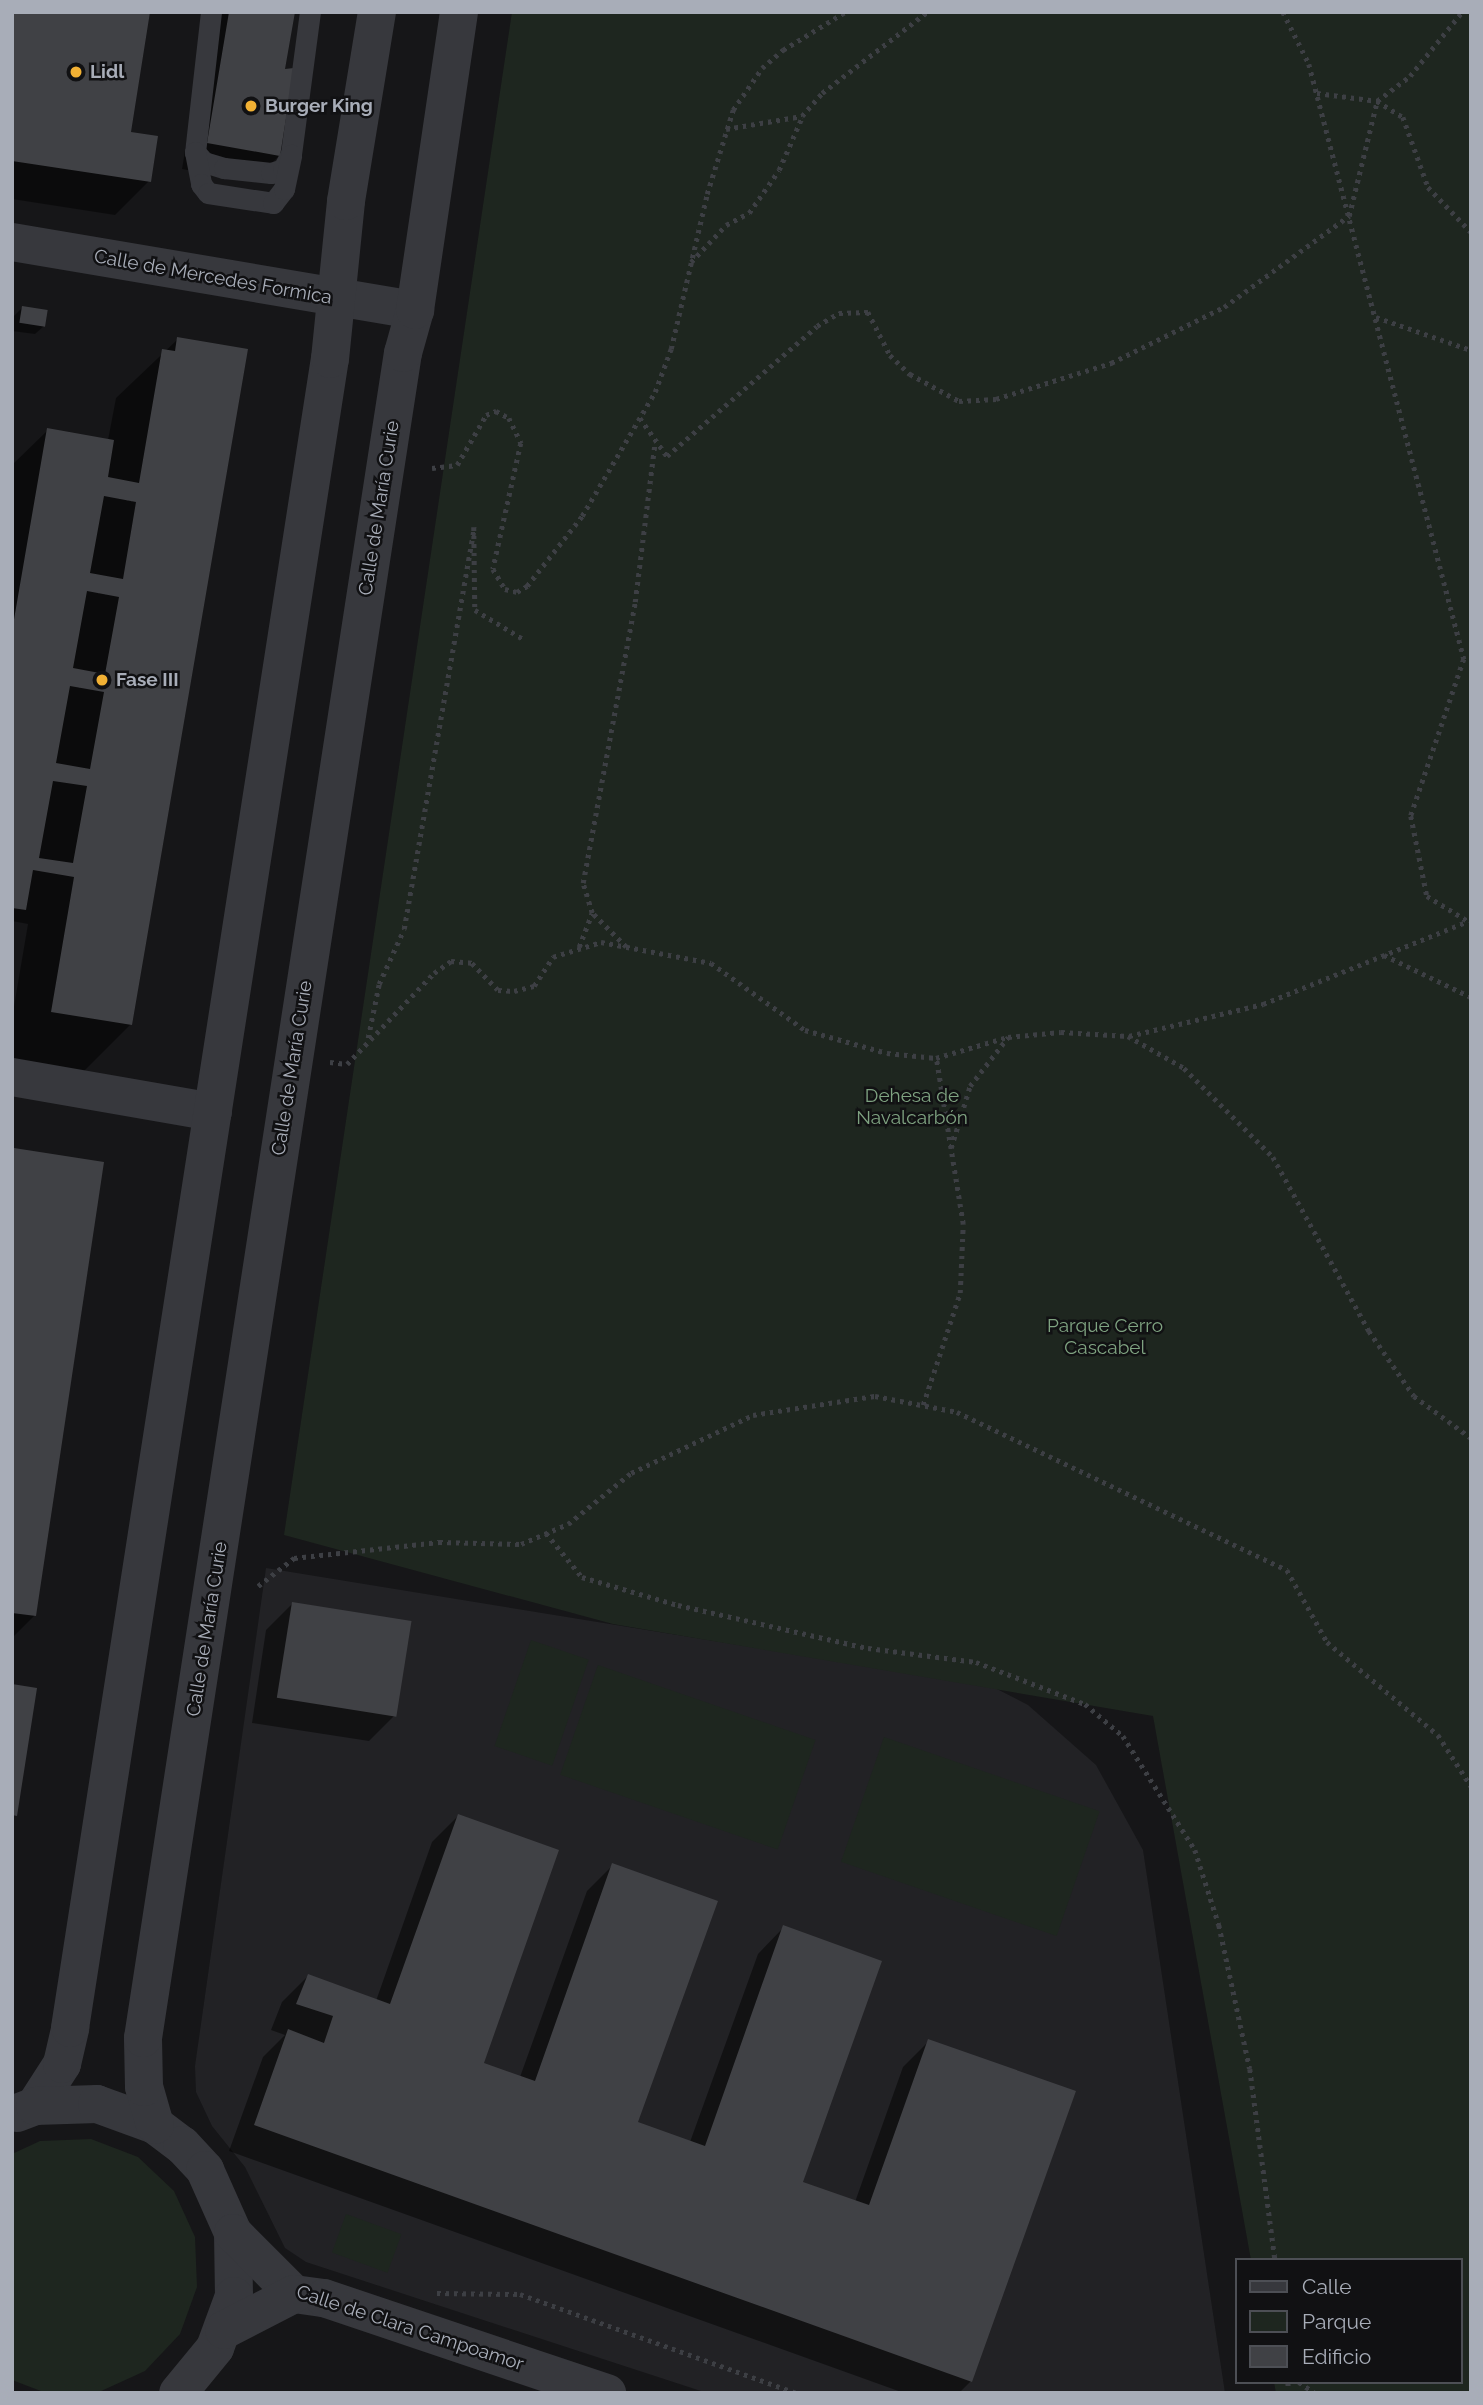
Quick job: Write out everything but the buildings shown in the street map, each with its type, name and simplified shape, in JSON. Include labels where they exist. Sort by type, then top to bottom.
[{"type":"street","points":[[24,2110],[62,2064],[70,2028],[330,359],[333,299],[377,12]]},
{"type":"street","name":"Calle de María Curie","points":[[155,2125],[144,2087],[143,2038],[403,353],[415,310],[459,12]]},
{"type":"street","name":"Calle de Mercedes Formica","points":[[12,242],[333,299],[415,310]]},
{"type":"street","points":[[12,1077],[213,1112]]},
{"type":"street","points":[[24,2110],[97,2104],[155,2125],[182,2145],[205,2170],[233,2233],[234,2296],[224,2330],[195,2377],[178,2393]]},
{"type":"street","name":"Calle de Clara Campoamor","points":[[233,2233],[294,2294],[324,2298],[607,2393]]},
{"type":"street","points":[[224,2330],[294,2294]]},
{"type":"lane","points":[[211,12],[195,152],[201,184],[208,193],[273,203],[284,189],[292,154],[310,12]]},
{"type":"lane","points":[[195,152],[204,162],[256,173],[283,169],[292,154]]},
{"type":"path","points":[[432,468],[457,465],[485,415],[496,411],[509,418],[521,443],[493,569],[505,589],[517,592],[527,586],[582,516],[640,418],[671,349],[691,262],[733,110],[762,68],[845,12]]},
{"type":"path","points":[[691,262],[726,225],[750,213],[779,170],[802,116],[822,93],[927,12]]},
{"type":"path","points":[[1283,12],[1309,64],[1464,659],[1411,816],[1427,896],[1469,922]]},
{"type":"path","points":[[640,418],[667,456],[817,326],[839,313],[868,312],[890,355],[910,374],[959,401],[996,399],[1111,363],[1224,307],[1349,216],[1377,101],[1418,68],[1462,12]]},
{"type":"path","points":[[1317,93],[1377,101],[1404,117],[1428,187],[1471,232]]},
{"type":"path","points":[[726,129],[802,116]]},
{"type":"path","points":[[1375,317],[1471,351]]},
{"type":"path","points":[[626,947],[592,913],[583,883],[635,602],[655,441]]},
{"type":"path","points":[[368,1040],[379,984],[404,929],[474,527],[475,610],[523,639]]},
{"type":"path","points":[[579,947],[592,913]]},
{"type":"path","points":[[347,1064],[368,1040],[451,961],[472,963],[498,990],[514,991],[534,986],[553,957],[601,942],[710,963],[805,1030],[887,1053],[936,1058],[1008,1037],[1061,1032],[1128,1036],[1263,1004],[1469,922]]},
{"type":"path","points":[[1384,955],[1471,997]]},
{"type":"path","points":[[1128,1036],[1184,1068],[1273,1157],[1369,1331],[1414,1396],[1471,1438]]},
{"type":"path","points":[[950,1149],[970,1086],[1008,1037]]},
{"type":"path","points":[[923,1405],[960,1293],[963,1224],[936,1058]]},
{"type":"path","points":[[257,1586],[294,1558],[439,1542],[522,1544],[568,1524],[631,1473],[753,1415],[875,1396],[957,1412],[1287,1570],[1327,1642],[1438,1735],[1471,1786]]},
{"type":"path","points":[[546,1533],[582,1577],[678,1605],[868,1648],[976,1662],[1085,1704],[1122,1736],[1195,1850],[1219,1924],[1250,2069],[1275,2258]]},
{"type":"path","points":[[426,2290],[520,2294],[797,2393]]},
{"type":"shaded area","points":[[266,1568],[991,1686],[1028,1705],[1096,1765],[1143,1850],[1225,2393],[707,2393],[306,2262],[285,2248],[245,2167],[212,2126],[196,2092],[195,2066]]},
{"type":"green space","name":"Dehesa de Navalcarbón","points":[[512,12],[1471,12],[1471,2393],[1276,2393],[1274,2384],[1462,2384],[1462,2258],[1251,2258],[1153,1716],[613,1624],[284,1535]]},
{"type":"green space","points":[[531,1640],[589,1660],[552,1766],[495,1746]]},
{"type":"green space","points":[[598,1665],[815,1740],[778,1850],[560,1775]]},
{"type":"green space","points":[[884,1737],[1100,1811],[1057,1936],[841,1862]]},
{"type":"green space","points":[[91,2139],[138,2157],[174,2191],[195,2237],[197,2287],[180,2334],[145,2371],[99,2392],[46,2393],[12,2380],[12,2154],[40,2141]]},
{"type":"green space","points":[[346,2214],[401,2234],[387,2273],[332,2253]]},
{"type":"place","name":"Lidl","points":[[76,72]]},
{"type":"place","name":"Burger King","points":[[251,106]]},
{"type":"place","name":"Fase III","points":[[102,680]]},
{"type":"park label","name":"Parque Cerro Cascabel","points":[[1105,1337]]}]
